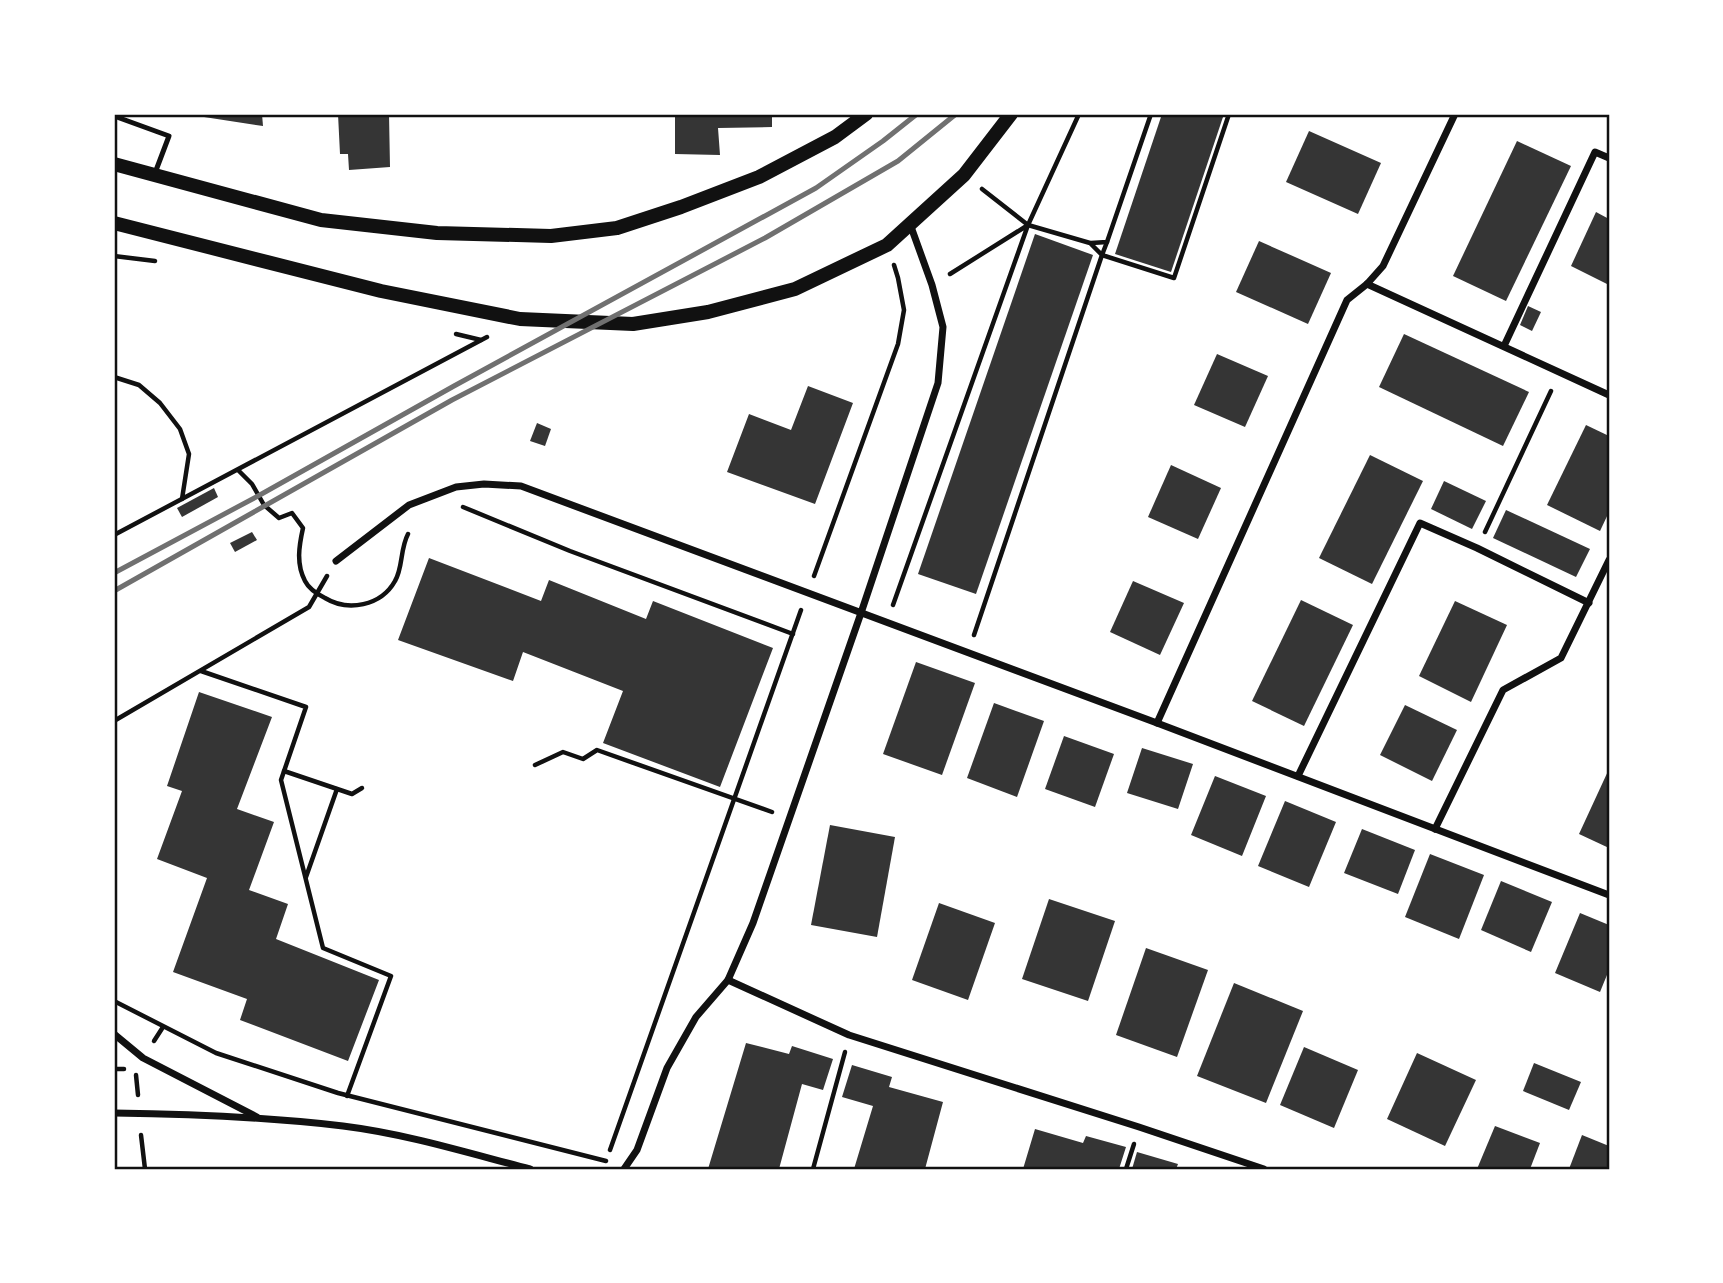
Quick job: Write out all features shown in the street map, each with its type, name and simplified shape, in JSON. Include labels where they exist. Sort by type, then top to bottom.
[{"type":"main road","points":[[114,164],[321,220],[437,233],[551,236],[617,228],[746,183],[835,137],[866,114]]},
{"type":"main road","points":[[115,224],[381,291],[520,319],[633,324],[708,312],[795,289],[887,245],[964,175],[1011,114]]},
{"type":"street","points":[[1157,723],[1347,300],[1367,284],[1383,266],[1455,114]]},
{"type":"street","points":[[1504,346],[1595,152],[1609,158]]},
{"type":"street","points":[[624,1169],[636,1150],[667,1068],[696,1017],[728,980],[753,923],[938,383],[943,327],[932,285],[909,223]]},
{"type":"street","points":[[1367,284],[1609,395]]},
{"type":"street","points":[[336,561],[409,505],[456,487],[484,484],[520,486],[968,652],[1609,895]]},
{"type":"street","points":[[1298,776],[1420,523],[1589,603]]},
{"type":"street","points":[[1435,829],[1503,690],[1561,658],[1609,560]]},
{"type":"street","points":[[728,980],[849,1035],[1139,1126],[1264,1169]]},
{"type":"street","points":[[114,1034],[143,1058],[261,1119]]},
{"type":"street","points":[[114,1113],[261,1119],[344,1126],[428,1142],[530,1169]]},
{"type":"lane","points":[[114,116],[169,136],[154,176]]},
{"type":"path","points":[[887,622],[1028,225],[1079,114]]},
{"type":"path","points":[[968,652],[1151,114]]},
{"type":"path","points":[[1090,243],[1102,255],[1174,278],[1228,114]]},
{"type":"path","points":[[964,175],[1028,225],[1090,243],[1107,242]]},
{"type":"path","points":[[932,285],[1028,225]]},
{"type":"path","points":[[607,1169],[606,1160],[898,344],[904,310],[898,278],[887,245]]},
{"type":"path","points":[[114,535],[520,319]]},
{"type":"path","points":[[1477,548],[1560,373]]},
{"type":"path","points":[[114,377],[139,385],[160,403],[180,429],[189,454],[182,499]]},
{"type":"path","points":[[238,470],[252,484],[264,505],[279,518],[292,513],[303,528],[299,562],[304,580],[310,589],[334,604],[356,606],[383,594],[396,580],[401,551],[410,530]]},
{"type":"path","points":[[453,503],[570,551],[793,634]]},
{"type":"path","points":[[114,721],[309,607],[336,561]]},
{"type":"path","points":[[201,671],[306,707],[281,780],[323,948],[391,976],[346,1096]]},
{"type":"path","points":[[535,765],[563,752],[583,759],[597,750],[790,818]]},
{"type":"path","points":[[284,771],[352,794],[362,788]]},
{"type":"path","points":[[305,877],[337,789]]},
{"type":"path","points":[[114,1001],[216,1053],[346,1096],[606,1160]]},
{"type":"path","points":[[813,1169],[849,1035]]},
{"type":"building","points":[[204,114],[262,114],[263,126],[204,117]]},
{"type":"building","points":[[338,114],[389,114],[390,167],[349,170],[348,154],[340,154]]},
{"type":"building","points":[[675,114],[772,114],[772,127],[718,128],[720,155],[675,154]]},
{"type":"building","points":[[1162,114],[1224,114],[1171,272],[1115,254]]},
{"type":"building","points":[[1309,131],[1381,163],[1358,214],[1286,182]]},
{"type":"building","points":[[1517,141],[1571,166],[1506,301],[1453,276]]},
{"type":"building","points":[[1596,212],[1609,219],[1609,285],[1571,266]]},
{"type":"building","points":[[1035,234],[1093,255],[976,594],[918,574]]},
{"type":"building","points":[[1259,241],[1331,273],[1308,324],[1236,292]]},
{"type":"building","points":[[1528,306],[1541,312],[1532,331],[1520,325]]},
{"type":"building","points":[[1404,334],[1529,392],[1503,446],[1379,387]]},
{"type":"building","points":[[1217,354],[1268,376],[1245,427],[1194,405]]},
{"type":"building","points":[[808,386],[853,403],[815,504],[727,472],[749,414],[791,430]]},
{"type":"building","points":[[537,423],[551,429],[545,446],[530,441]]},
{"type":"building","points":[[1586,425],[1609,436],[1609,512],[1600,531],[1547,505]]},
{"type":"building","points":[[1370,455],[1423,481],[1372,584],[1319,558]]},
{"type":"building","points":[[1171,465],[1221,488],[1198,539],[1148,517]]},
{"type":"building","points":[[1444,481],[1486,501],[1472,529],[1431,509]]},
{"type":"building","points":[[214,488],[218,497],[182,517],[177,508]]},
{"type":"building","points":[[1506,510],[1590,549],[1576,577],[1493,538]]},
{"type":"building","points":[[252,532],[257,540],[235,552],[230,543]]},
{"type":"building","points":[[429,558],[541,601],[549,580],[646,619],[653,601],[773,648],[720,787],[603,743],[623,691],[523,652],[513,681],[398,640]]},
{"type":"building","points":[[1133,581],[1184,603],[1160,655],[1110,632]]},
{"type":"building","points":[[1301,600],[1353,625],[1304,726],[1252,701]]},
{"type":"building","points":[[1455,601],[1507,625],[1471,702],[1419,676]]},
{"type":"building","points":[[916,662],[975,683],[942,775],[883,754]]},
{"type":"building","points":[[199,692],[272,717],[237,809],[274,822],[249,890],[288,904],[276,939],[379,980],[348,1061],[240,1020],[247,999],[173,972],[207,878],[157,859],[182,791],[167,786]]},
{"type":"building","points":[[994,703],[1044,721],[1017,797],[967,778]]},
{"type":"building","points":[[1405,705],[1457,730],[1432,781],[1380,755]]},
{"type":"building","points":[[1064,736],[1114,754],[1095,807],[1045,789]]},
{"type":"building","points":[[1142,748],[1193,764],[1178,809],[1127,793]]},
{"type":"building","points":[[1609,769],[1609,848],[1579,834]]},
{"type":"building","points":[[1215,776],[1266,796],[1242,856],[1191,835]]},
{"type":"building","points":[[1285,801],[1336,822],[1309,887],[1258,866]]},
{"type":"building","points":[[830,825],[895,837],[877,937],[811,925]]},
{"type":"building","points":[[1362,829],[1415,850],[1398,894],[1344,873]]},
{"type":"building","points":[[1430,854],[1484,875],[1459,939],[1405,917]]},
{"type":"building","points":[[1501,881],[1552,902],[1531,952],[1481,930]]},
{"type":"building","points":[[1049,899],[1115,921],[1088,1001],[1022,979]]},
{"type":"building","points":[[939,903],[995,923],[968,1000],[912,980]]},
{"type":"building","points":[[1580,913],[1609,925],[1609,970],[1600,992],[1555,973]]},
{"type":"building","points":[[1146,948],[1208,970],[1177,1057],[1116,1035]]},
{"type":"building","points":[[1234,983],[1303,1011],[1266,1103],[1197,1076]]},
{"type":"building","points":[[746,1043],[789,1054],[792,1046],[833,1059],[823,1090],[802,1084],[779,1169],[708,1169]]},
{"type":"building","points":[[1304,1047],[1358,1070],[1334,1128],[1280,1105]]},
{"type":"building","points":[[1417,1053],[1476,1080],[1445,1146],[1387,1119]]},
{"type":"building","points":[[1534,1063],[1581,1082],[1569,1110],[1523,1091]]},
{"type":"building","points":[[852,1065],[892,1077],[889,1087],[943,1102],[925,1169],[854,1169],[873,1106],[842,1097]]},
{"type":"building","points":[[1495,1126],[1540,1143],[1530,1169],[1477,1169]]},
{"type":"building","points":[[1035,1129],[1083,1143],[1086,1136],[1126,1147],[1119,1169],[1023,1169]]},
{"type":"building","points":[[1582,1135],[1609,1146],[1609,1169],[1569,1169]]},
{"type":"building","points":[[1137,1152],[1178,1164],[1176,1169],[1132,1169]]},
{"type":"railway","points":[[114,573],[816,188],[917,114]]},
{"type":"railway","points":[[114,591],[452,400],[765,238],[898,161],[956,114]]}]
